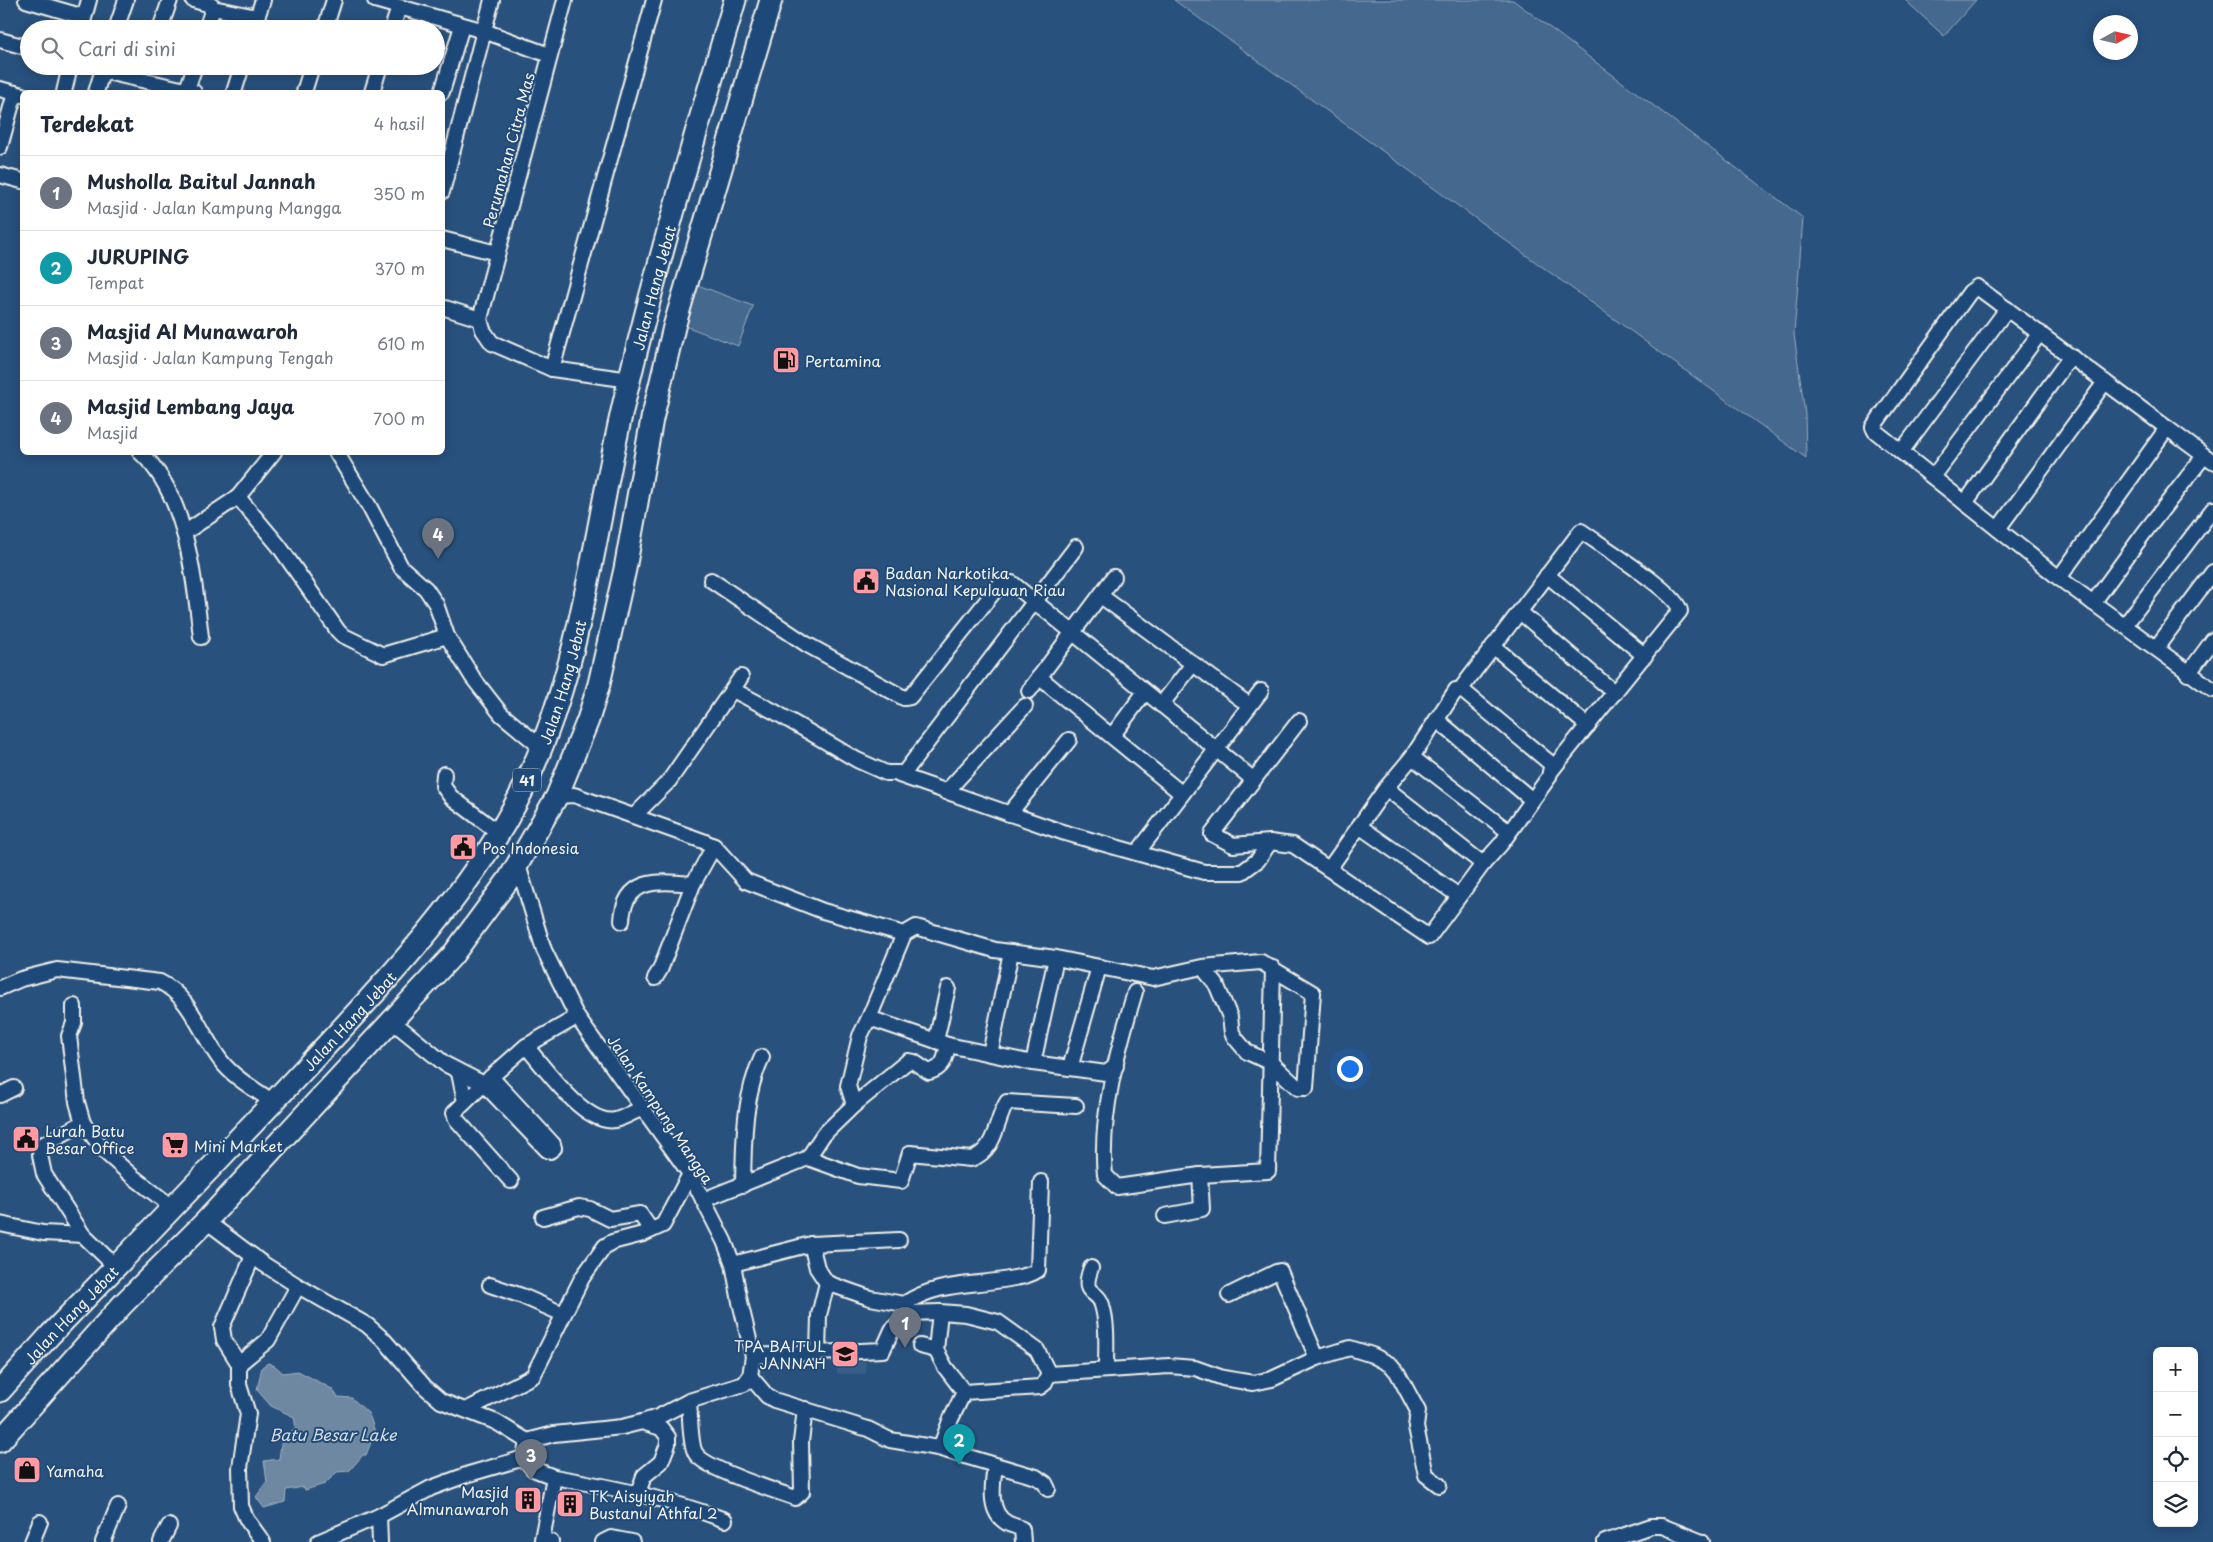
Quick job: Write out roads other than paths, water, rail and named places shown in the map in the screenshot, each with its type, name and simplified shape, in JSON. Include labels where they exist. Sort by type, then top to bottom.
[{"type":"highway","name":"Jalan Hang Jebat","points":[[0,1391],[51,1334],[386,982],[464,888],[499,833],[542,748],[575,645],[630,380],[661,254],[734,0]]},
{"type":"highway","points":[[0,1441],[136,1291],[206,1221],[452,956],[518,865],[557,796],[588,720],[599,684],[625,569],[652,418],[674,327],[771,0]]},
{"type":"highway","points":[[575,645],[606,652]]},
{"type":"highway","points":[[51,1334],[75,1358]]},
{"type":"street","points":[[26,0],[43,2],[76,20]]},
{"type":"street","points":[[83,20],[89,0]]},
{"type":"street","points":[[119,20],[126,0]]},
{"type":"street","points":[[163,20],[170,0]]},
{"type":"street","points":[[193,0],[211,5],[213,8],[247,20]]},
{"type":"street","points":[[256,20],[262,0]]},
{"type":"street","points":[[328,20],[334,0]]},
{"type":"street","name":"Perumahan Citra Mas","points":[[375,0],[443,20]]},
{"type":"street","points":[[445,180],[492,0]]},
{"type":"street","name":"Perumahan Citra Mas","points":[[480,319],[565,0]]},
{"type":"street","points":[[552,369],[654,0]]},
{"type":"street","points":[[395,20],[399,6]]},
{"type":"street","points":[[209,20],[213,8]]},
{"type":"street","name":"Perumahan Citra Mas","points":[[445,21],[484,31],[550,55]]},
{"type":"street","points":[[443,90],[462,26]]},
{"type":"street","points":[[0,40],[20,46]]},
{"type":"street","points":[[64,90],[68,75]]},
{"type":"street","points":[[97,90],[101,75]]},
{"type":"street","points":[[116,75],[141,87],[170,90]]},
{"type":"street","points":[[189,90],[193,75]]},
{"type":"street","points":[[235,90],[239,75]]},
{"type":"street","points":[[305,90],[309,75]]},
{"type":"street","points":[[373,90],[377,75]]},
{"type":"street","points":[[0,88],[19,94],[0,147]]},
{"type":"street","points":[[0,176],[20,181]]},
{"type":"street","name":"Perumahan Citra Mas","points":[[445,240],[497,253]]},
{"type":"street","points":[[2093,602],[2144,533],[2209,459],[1978,287],[1973,289],[1964,300],[1873,427],[1875,431],[2059,578],[2156,648],[2188,674],[2213,690]]},
{"type":"street","points":[[445,308],[480,319],[483,330],[492,343],[552,369],[630,380]]},
{"type":"street","points":[[1902,452],[2007,309]]},
{"type":"street","points":[[1933,478],[2040,334]]},
{"type":"street","points":[[1965,503],[2071,356]]},
{"type":"street","points":[[1998,529],[2105,382]]},
{"type":"street","points":[[2059,578],[2167,428]]},
{"type":"street","points":[[143,455],[154,466],[169,489],[184,533],[201,637]]},
{"type":"street","points":[[184,533],[238,497],[272,455]]},
{"type":"street","points":[[338,455],[369,506],[401,567],[426,589],[436,604],[447,636],[473,678],[501,714],[542,748]]},
{"type":"street","points":[[238,497],[278,546],[342,635],[383,655],[447,636]]},
{"type":"street","points":[[2125,625],[2213,508]]},
{"type":"street","points":[[1298,721],[1212,834],[1233,845],[1270,842],[1293,846],[1429,938],[1509,832],[1551,771],[1680,611],[1678,604],[1656,583],[1581,531],[1460,690],[1454,692],[1412,757],[1386,788],[1329,869]]},
{"type":"street","points":[[899,775],[904,773],[1076,547]]},
{"type":"street","points":[[2156,648],[2213,572]]},
{"type":"street","points":[[1548,575],[1645,656]]},
{"type":"street","points":[[1029,691],[1114,577]]},
{"type":"street","points":[[711,580],[806,644],[904,698],[910,697],[926,680],[1001,583],[1012,583],[1036,600],[1072,633],[1254,780]]},
{"type":"street","points":[[1101,596],[1249,705]]},
{"type":"street","points":[[1520,612],[1615,693]]},
{"type":"street","points":[[2188,674],[2213,640]]},
{"type":"street","points":[[1493,646],[1588,726]]},
{"type":"street","points":[[1161,705],[1193,664]]},
{"type":"street","points":[[634,816],[669,781],[741,677]]},
{"type":"street","points":[[1039,677],[1181,793]]},
{"type":"street","points":[[733,690],[775,712],[856,760],[886,773],[899,775],[1062,832],[1204,872],[1242,872],[1258,860],[1270,842]]},
{"type":"street","points":[[1460,690],[1550,763],[1551,771]]},
{"type":"street","points":[[1137,853],[1181,793],[1261,691]]},
{"type":"street","points":[[1112,736],[1145,692]]},
{"type":"street","points":[[946,792],[1025,706]]},
{"type":"street","points":[[1437,720],[1531,800]]},
{"type":"street","points":[[1009,814],[1069,740]]},
{"type":"street","points":[[1412,757],[1509,832]]},
{"type":"street","points":[[444,774],[443,786],[451,797],[499,833]]},
{"type":"street","points":[[1386,788],[1483,864]]},
{"type":"street","points":[[557,796],[574,795],[704,841],[714,846],[746,880],[823,911],[904,934]]},
{"type":"street","points":[[1359,826],[1459,896]]},
{"type":"street","points":[[655,978],[660,970],[693,884],[714,846]]},
{"type":"street","name":"Jalan Kampung Mangga","points":[[518,865],[544,950],[577,1017],[690,1174],[724,1241],[733,1264],[753,1356]]},
{"type":"street","points":[[622,921],[622,909],[628,898],[646,884],[663,881],[693,884]]},
{"type":"street","points":[[854,1105],[848,1086],[860,1036],[904,934],[911,929],[922,928],[977,946],[1056,958],[1153,978],[1202,967],[1261,962],[1313,993],[1306,1088],[1298,1088],[1271,1063],[1247,1052],[1232,1033],[1230,1017],[1216,984],[1202,967]]},
{"type":"street","points":[[990,1054],[1011,952]]},
{"type":"street","points":[[1033,1063],[1056,958]]},
{"type":"street","points":[[1070,1068],[1099,967]]},
{"type":"street","points":[[1135,992],[1106,1111],[1103,1151],[1105,1176],[1117,1187],[1200,1175],[1269,1170],[1273,968]]},
{"type":"street","points":[[0,988],[21,979],[57,970],[160,982],[167,985],[191,1010],[206,1040],[234,1075],[273,1102]]},
{"type":"street","points":[[703,1200],[808,1158],[824,1135],[854,1105],[908,1061],[914,1062],[929,1072],[937,1069],[944,1062],[942,1043],[948,988]]},
{"type":"street","points":[[74,1006],[74,1023],[69,1036],[77,1102],[83,1123],[106,1153],[172,1207]]},
{"type":"street","points":[[511,1181],[456,1118],[454,1115],[455,1111],[526,1046],[577,1017]]},
{"type":"street","points":[[869,1018],[942,1043],[1033,1063],[1106,1073],[1116,1066]]},
{"type":"street","points":[[392,1021],[432,1054],[459,1073],[487,1080],[553,1144],[554,1148],[550,1151],[546,1150],[487,1080]]},
{"type":"street","points":[[526,1046],[577,1105],[604,1120],[615,1120],[643,1108]]},
{"type":"street","points":[[743,1185],[747,1099],[754,1073],[762,1057]]},
{"type":"street","points":[[459,1073],[464,1102]]},
{"type":"street","points":[[0,1095],[14,1088]]},
{"type":"street","points":[[808,1158],[858,1176],[901,1181],[910,1153],[971,1159],[977,1157],[995,1136],[1007,1102],[1076,1106]]},
{"type":"street","points":[[83,1123],[42,1145],[40,1155],[44,1174],[83,1235],[116,1266]]},
{"type":"street","points":[[466,1410],[533,1376],[582,1278],[605,1246],[651,1230],[666,1222],[690,1174]]},
{"type":"street","points":[[1165,1216],[1202,1209],[1200,1175]]},
{"type":"street","points":[[206,1221],[298,1286],[367,1325],[384,1340],[425,1387],[441,1401],[496,1422],[527,1441],[554,1434],[622,1427],[658,1417],[689,1400],[744,1384],[750,1376],[753,1356],[883,1350],[892,1330],[918,1295],[933,1289],[1010,1279],[1032,1274],[1038,1270],[1041,1182]]},
{"type":"street","points":[[543,1217],[579,1207],[590,1208],[610,1219],[640,1214],[651,1230]]},
{"type":"street","points":[[0,1224],[43,1233],[83,1235]]},
{"type":"street","points":[[733,1264],[810,1244],[899,1240]]},
{"type":"street","points":[[810,1244],[817,1268],[827,1283],[906,1309],[978,1315],[998,1322],[1037,1350],[1048,1374],[1044,1384],[1040,1387],[964,1392]]},
{"type":"street","points":[[253,1256],[222,1327],[224,1340],[240,1364],[239,1385],[248,1414],[240,1468],[242,1506],[247,1520],[263,1542]]},
{"type":"street","points":[[1091,1268],[1088,1276],[1088,1289],[1090,1294],[1100,1299],[1102,1305],[1106,1341],[1106,1369]]},
{"type":"street","points":[[1229,1295],[1280,1271],[1317,1358]]},
{"type":"street","points":[[818,1354],[819,1315],[827,1283]]},
{"type":"street","points":[[490,1285],[522,1296],[563,1314]]},
{"type":"street","points":[[240,1364],[268,1340],[298,1286]]},
{"type":"street","points":[[940,1312],[936,1350],[945,1367],[964,1392]]},
{"type":"street","points":[[920,1346],[936,1350]]},
{"type":"street","points":[[1048,1374],[1106,1369],[1191,1367],[1223,1378],[1254,1383],[1272,1379],[1317,1358],[1350,1348],[1372,1355],[1391,1365],[1397,1372],[1418,1411],[1416,1427],[1426,1475],[1439,1485]]},
{"type":"street","points":[[750,1376],[767,1396],[868,1429],[890,1440],[938,1448],[1040,1478],[1048,1489]]},
{"type":"street","points":[[938,1448],[942,1443],[964,1392]]},
{"type":"street","points":[[689,1400],[694,1448],[697,1456],[717,1469],[795,1498],[802,1492],[801,1442],[805,1409]]},
{"type":"street","points":[[638,1492],[644,1476],[661,1462],[668,1444],[668,1437],[661,1428],[642,1422]]},
{"type":"street","points":[[527,1441],[524,1458],[532,1469],[554,1477],[638,1492],[696,1509],[725,1520]]},
{"type":"street","points":[[318,1542],[379,1516],[431,1488],[469,1474],[524,1458]]},
{"type":"street","points":[[994,1464],[992,1499],[998,1514],[1007,1523],[1022,1528],[1023,1542]]},
{"type":"street","points":[[545,1541],[554,1477]]},
{"type":"street","points":[[103,1542],[118,1506]]},
{"type":"street","points":[[379,1516],[380,1542]]},
{"type":"street","points":[[32,1542],[40,1522]]},
{"type":"street","points":[[161,1542],[168,1526]]},
{"type":"street","points":[[1605,1542],[1651,1526],[1662,1526],[1702,1542]]},
{"type":"street","points":[[603,1542],[611,1538],[632,1542]]},
{"type":"water","name":"Batu Besar Lake","points":[[268,1363],[283,1373],[298,1371],[332,1389],[338,1397],[352,1398],[369,1414],[375,1432],[366,1455],[363,1455],[349,1471],[337,1472],[325,1484],[305,1490],[304,1487],[286,1490],[285,1502],[264,1508],[256,1497],[267,1482],[264,1461],[279,1459],[282,1437],[296,1428],[294,1417],[271,1406],[257,1390],[262,1367]]},
{"type":"place","name":"Pertamina","points":[[786,360]]},
{"type":"place","name":"Masjid Lembang Jaya","points":[[438,559]]},
{"type":"place","name":"Badan Narkotika Nasional Kepulauan Riau","points":[[866,581]]},
{"type":"place","name":"Pos Indonesia","points":[[463,847]]},
{"type":"place","name":"Lurah Batu Besar Office","points":[[26,1139]]},
{"type":"place","name":"Mini Market","points":[[175,1145]]},
{"type":"place","name":"Musholla Baitul Jannah","points":[[905,1348]]},
{"type":"place","name":"TPA BAITUL JANNAH","points":[[845,1354]]},
{"type":"place","name":"JURUPING","points":[[959,1465]]},
{"type":"place","name":"Yamaha","points":[[27,1470]]},
{"type":"place","name":"Masjid Al Munawaroh","points":[[531,1480]]},
{"type":"place","name":"Masjid Almunawaroh","points":[[528,1500]]},
{"type":"place","name":"TK Aisyiyah Bustanul Athfal 2","points":[[570,1504]]}]
